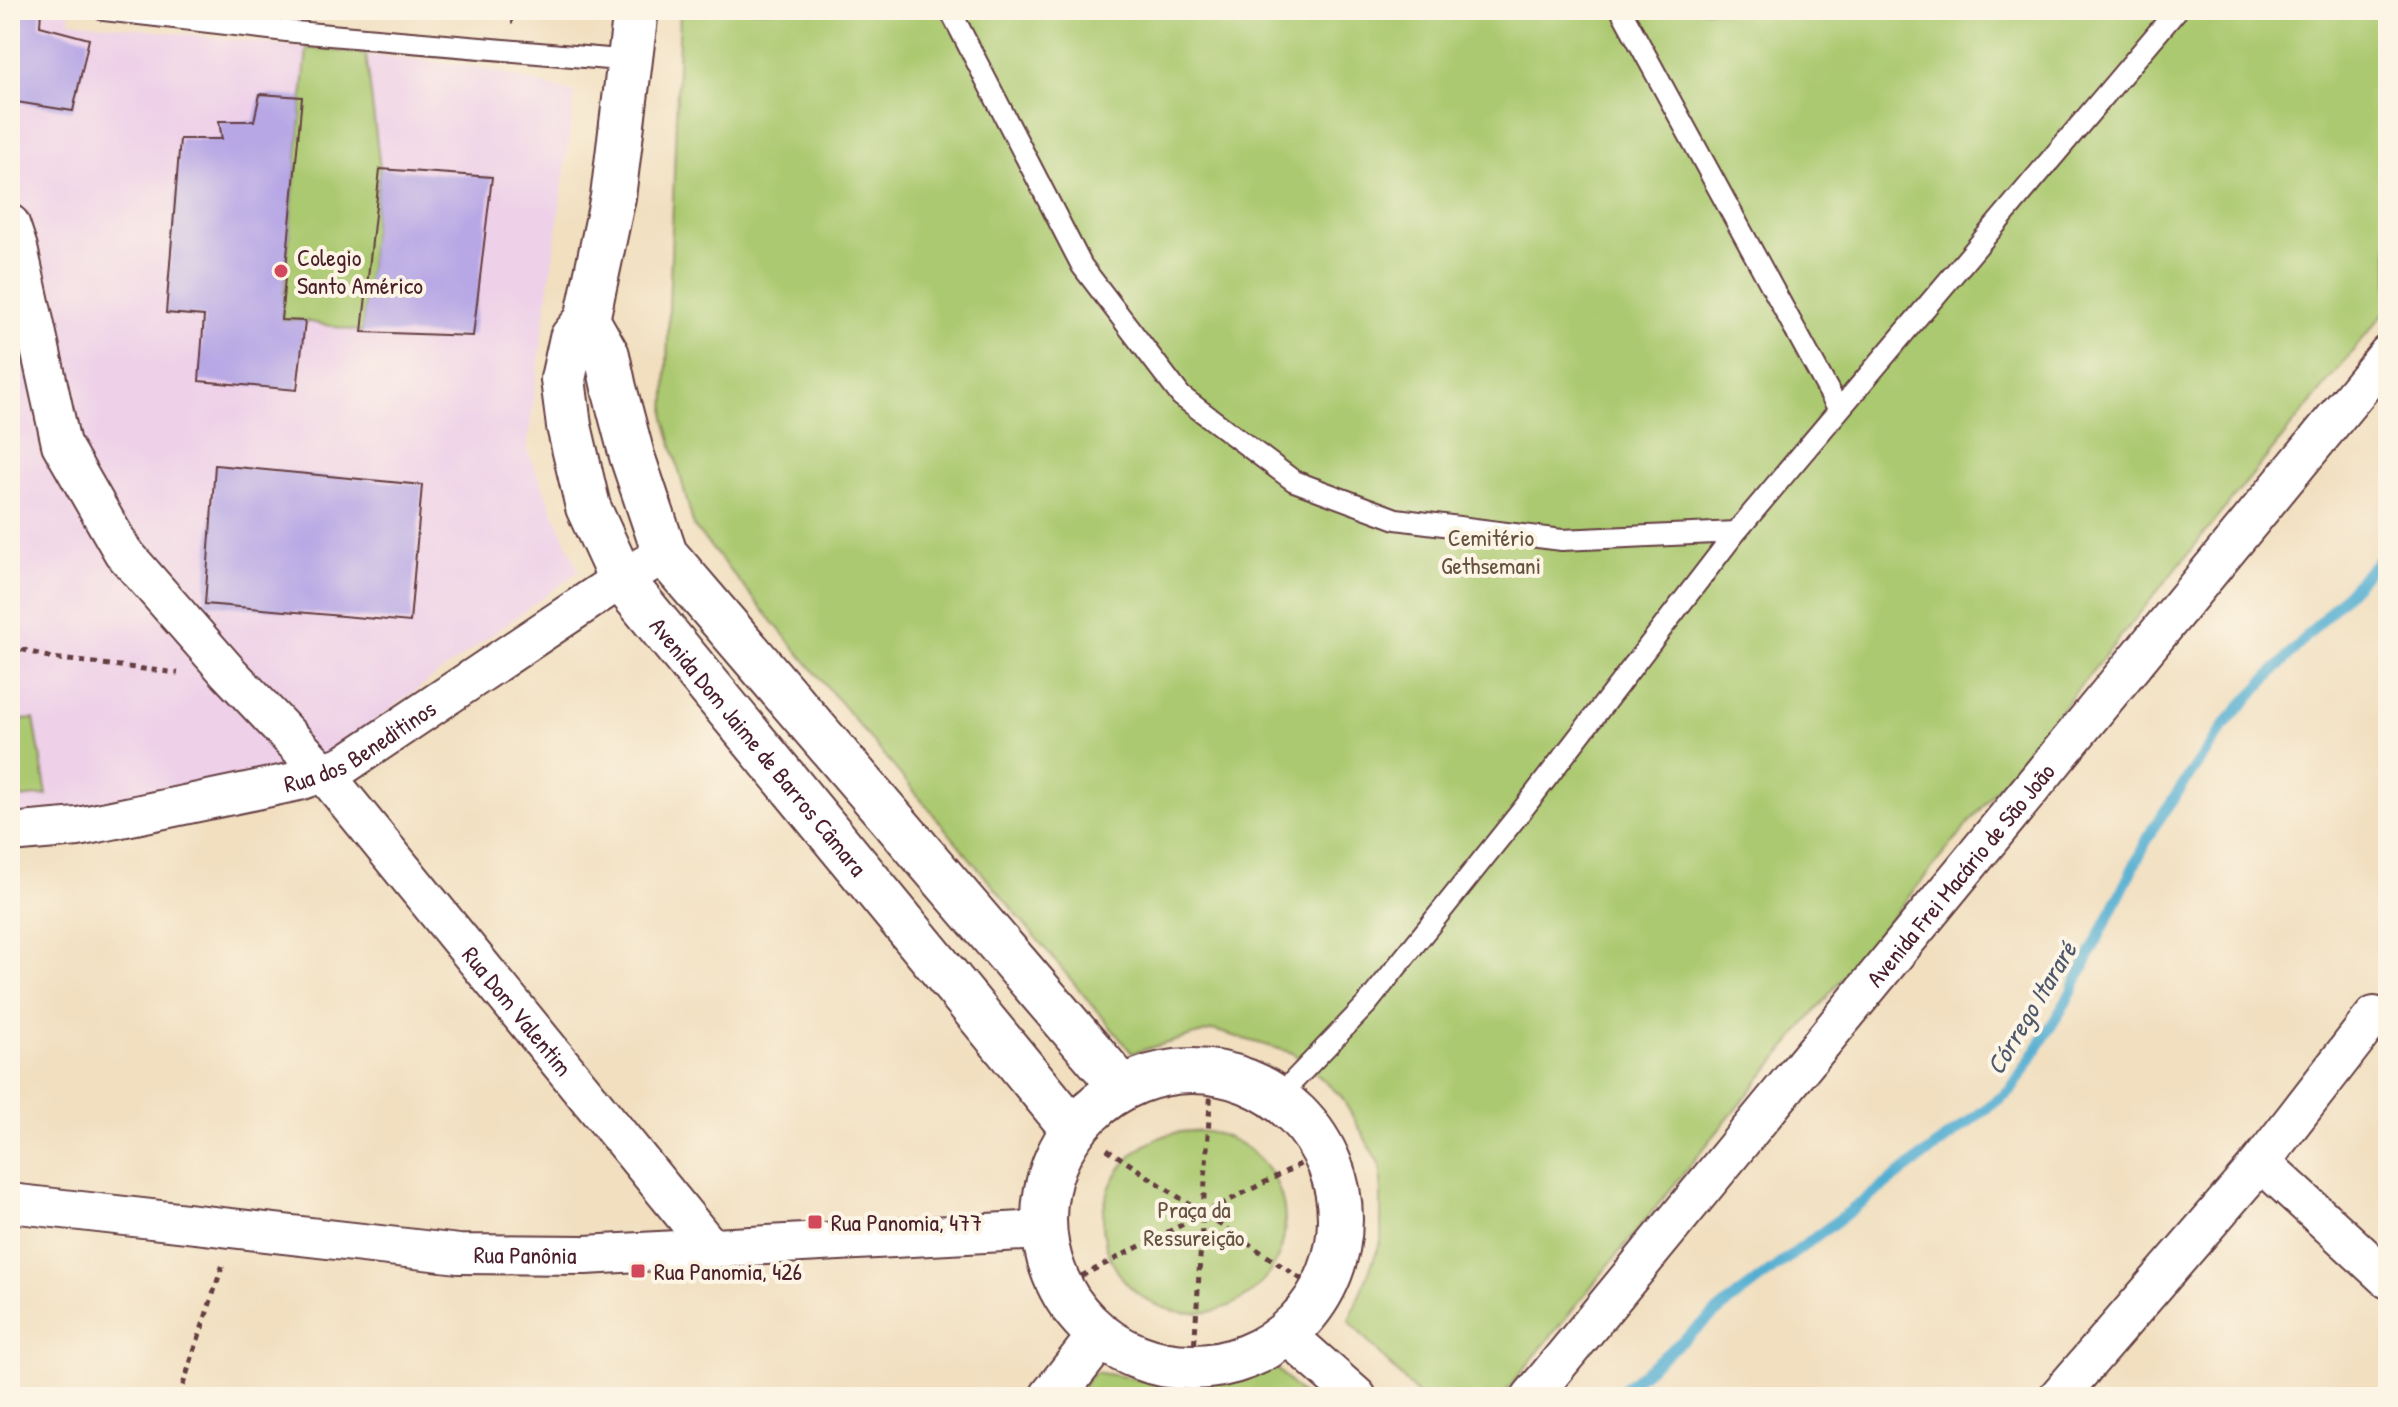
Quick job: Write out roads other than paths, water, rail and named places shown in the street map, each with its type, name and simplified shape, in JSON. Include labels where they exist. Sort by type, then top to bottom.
[{"type":"street","name":"Avenida Dom Jaime de Barros Câmara","points":[[636,10],[613,197],[587,320],[572,338],[563,379],[569,426],[588,507],[621,579],[1072,1128]]},
{"type":"street","name":"Rua Dom Valentim","points":[[10,224],[61,444],[123,552],[228,672],[323,772],[711,1248]]},
{"type":"street","name":"Avenida Dom Jaime de Barros Câmara","points":[[587,320],[607,355],[632,456],[665,554],[1121,1086]]},
{"type":"street","name":"Avenida Frei Macário de São João","points":[[1531,1397],[2388,354]]},
{"type":"street","name":"Rua dos Beneditinos","points":[[10,833],[78,827],[299,781],[344,765],[621,579],[665,554]]},
{"type":"street","points":[[2065,1394],[2383,1015]]},
{"type":"street","points":[[1174,1070],[1228,1073],[1278,1097],[1317,1136],[1338,1186],[1340,1241],[1322,1293],[1287,1335],[1252,1356],[1214,1366],[1193,1367],[1174,1367],[1135,1356],[1100,1336],[1071,1307],[1051,1270],[1042,1230],[1047,1176],[1072,1128],[1121,1086],[1174,1070]]},
{"type":"street","points":[[2261,1162],[2388,1279]]},
{"type":"street","name":"Rua Panônia","points":[[10,1203],[459,1254],[585,1255],[1042,1230]]},
{"type":"street","points":[[1287,1335],[1357,1397]]},
{"type":"street","points":[[1052,1397],[1100,1336]]},
{"type":"lane","points":[[104,10],[295,32],[631,61]]},
{"type":"lane","points":[[950,10],[1082,266],[1181,396],[1294,481],[1396,519],[1562,540],[1736,532]]},
{"type":"lane","points":[[1621,10],[1839,410]]},
{"type":"lane","points":[[1278,1097],[1367,1004],[1523,809],[1736,532],[2177,10]]},
{"type":"waterway","name":"Córrego Itararé","points":[[1614,1397],[1728,1303],[2011,1090],[2066,1002],[2153,828],[2229,719],[2388,550]]},
{"type":"place","name":"Colegio Santo Américo","points":[[281,271]]},
{"type":"place","name":"Rua Panomia, 477","points":[[815,1222]]},
{"type":"place","name":"Rua Panomia, 426","points":[[638,1271]]},
{"type":"park label","name":"Cemitério Gethsemani","points":[[1491,551]]},
{"type":"park label","name":"Praça da Ressureição","points":[[1194,1223]]}]
